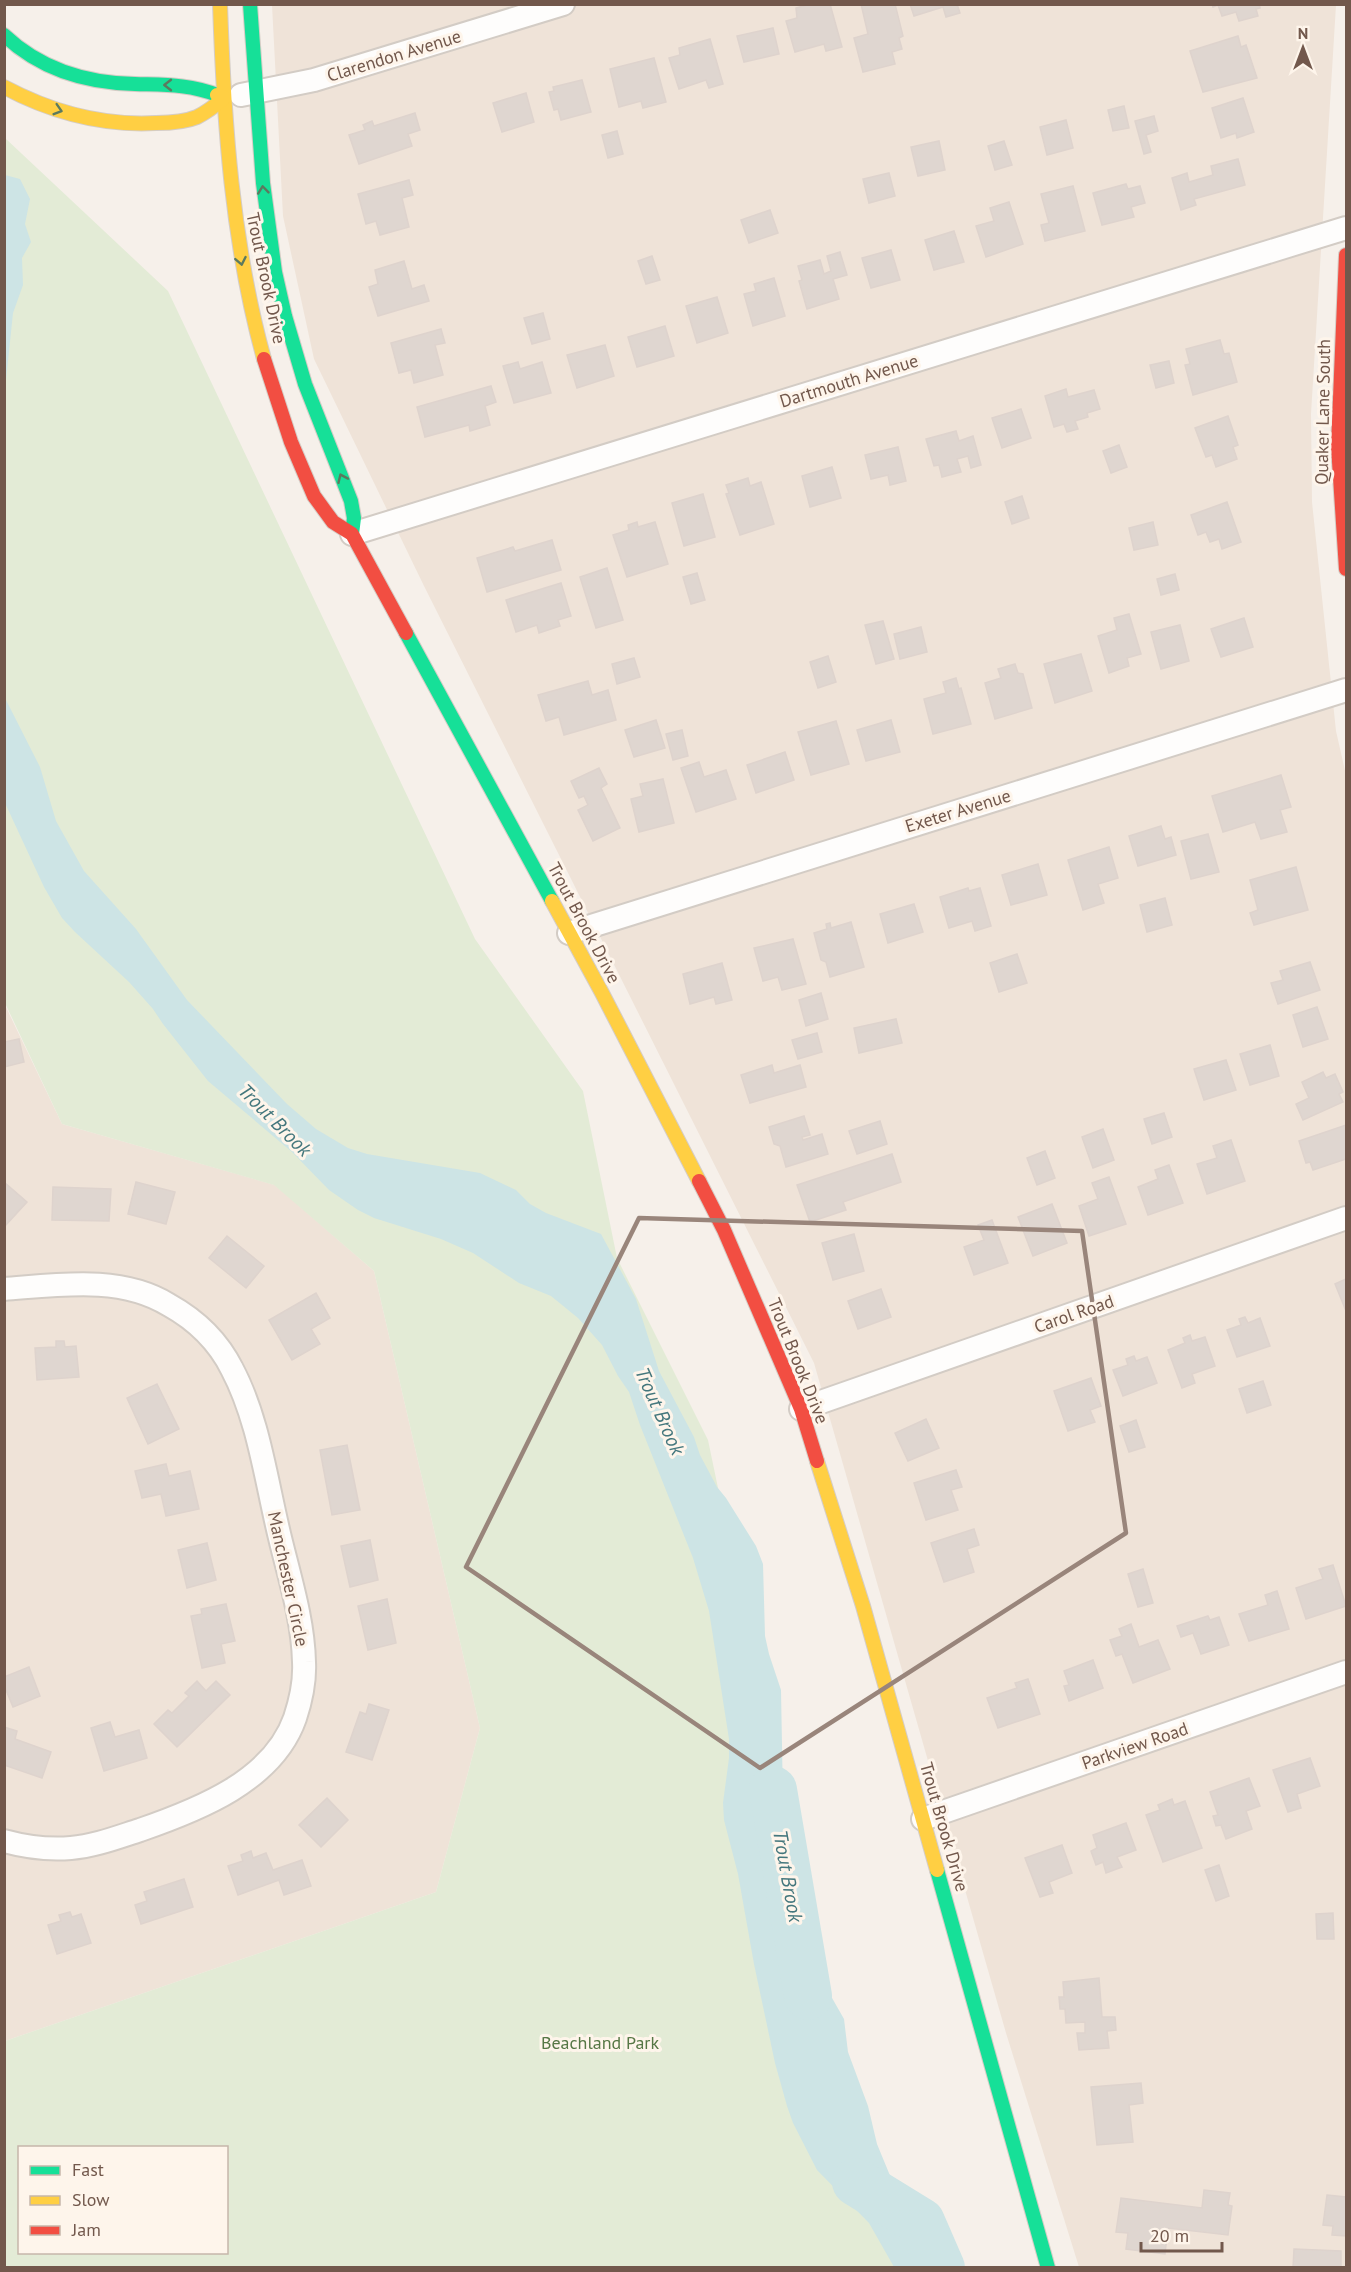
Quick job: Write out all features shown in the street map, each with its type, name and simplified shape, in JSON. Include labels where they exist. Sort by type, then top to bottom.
[{"type":"main road","name":"Trout Brook Drive","points":[[220,4],[230,183],[238,240],[257,333],[298,459],[320,506],[332,522],[352,534],[569,933],[724,1230],[801,1409],[863,1606],[1048,2268]]},
{"type":"main road","name":"Trout Brook Drive","points":[[250,4],[265,210],[280,296],[292,345],[311,402],[352,503],[354,517],[352,534]]},
{"type":"main road","points":[[4,35],[17,47],[38,60],[75,76],[123,84],[191,86],[224,98]]},
{"type":"main road","points":[[4,87],[29,100],[75,116],[125,124],[189,120],[205,113],[224,98]]},
{"type":"main road","name":"Quaker Lane South","points":[[1347,255],[1340,361],[1338,445],[1340,500],[1347,569]]},
{"type":"street","name":"Clarendon Avenue","points":[[224,98],[314,80],[563,4]]},
{"type":"street","name":"Dartmouth Avenue","points":[[352,534],[1347,228]]},
{"type":"street","name":"Exeter Avenue","points":[[569,933],[1347,690]]},
{"type":"street","name":"Carol Road","points":[[801,1409],[1347,1218]]},
{"type":"street","name":"Manchester Circle","points":[[4,1289],[88,1285],[115,1286],[143,1293],[167,1303],[194,1321],[217,1345],[232,1370],[250,1412],[299,1618],[304,1662],[300,1698],[285,1738],[273,1754],[237,1787],[216,1800],[171,1819],[94,1844],[50,1849],[4,1841]]},
{"type":"street","name":"Parkview Road","points":[[922,1819],[1347,1672]]},
{"type":"highlighted area","points":[[639,1218],[1082,1231],[1126,1533],[760,1768],[466,1567]]},
{"type":"shaded area","points":[[272,5],[1336,5],[1311,414],[1312,502],[1336,731],[1346,775],[1346,2267],[1079,2267],[1006,2033],[814,1363],[424,586],[314,359],[283,216]]},
{"type":"shaded area","points":[[4,1003],[62,1124],[275,1185],[374,1271],[480,1728],[436,1892],[5,2041]]},
{"type":"green space","name":"Beachland Park","points":[[5,138],[168,291],[475,939],[583,1091],[617,1258],[708,1440],[817,1963],[838,2165],[925,2222],[945,2267],[5,2267],[5,2041],[436,1892],[480,1728],[374,1271],[274,1185],[62,1124],[5,1003]]},
{"type":"water","points":[[5,175],[20,179],[30,199],[25,224],[31,242],[22,258],[23,285],[13,313],[6,380],[5,421]]},
{"type":"water","points":[[5,698],[40,767],[56,821],[84,871],[136,929],[187,1000],[287,1104],[316,1129],[348,1148],[367,1154],[480,1173],[516,1190],[530,1204],[546,1213],[601,1234],[636,1299],[659,1371],[694,1437],[700,1455],[717,1487],[756,1546],[763,1564],[765,1636],[781,1690],[784,1856],[789,1910],[811,1961],[844,2019],[848,2052],[868,2106],[877,2144],[891,2178],[939,2267],[894,2267],[869,2223],[817,2170],[793,2123],[775,2063],[738,1874],[724,1820],[723,1803],[729,1739],[709,1611],[693,1558],[629,1392],[602,1345],[578,1318],[551,1296],[519,1283],[473,1253],[441,1239],[374,1218],[358,1210],[329,1190],[292,1152],[208,1081],[153,1009],[129,982],[62,918],[44,887],[5,803]]},
{"type":"building","points":[[810,4],[830,4],[842,47],[826,51],[824,44],[795,52],[786,21],[797,18],[796,8]]},
{"type":"building","points":[[861,4],[895,4],[903,36],[899,38],[902,49],[892,52],[895,64],[863,72],[854,38],[868,34]]},
{"type":"building","points":[[910,4],[957,4],[960,13],[946,17],[943,7],[914,16]]},
{"type":"building","points":[[1212,4],[1259,4],[1260,8],[1256,9],[1258,16],[1239,21],[1236,12],[1222,16],[1218,5],[1213,7]]},
{"type":"building","points":[[773,28],[779,54],[744,62],[737,36]]},
{"type":"building","points":[[1238,36],[1241,47],[1246,45],[1257,78],[1203,92],[1190,51]]},
{"type":"building","points":[[710,39],[723,84],[709,88],[706,80],[679,89],[669,58],[680,55],[679,48]]},
{"type":"building","points":[[654,58],[666,102],[643,108],[641,101],[619,107],[610,69]]},
{"type":"building","points":[[582,80],[591,112],[561,120],[558,109],[554,110],[549,92],[554,91],[553,87]]},
{"type":"building","points":[[526,93],[534,122],[502,132],[493,103]]},
{"type":"building","points":[[1243,98],[1254,132],[1237,138],[1236,133],[1221,138],[1212,108]]},
{"type":"building","points":[[1124,106],[1129,128],[1113,131],[1108,110]]},
{"type":"building","points":[[415,113],[420,130],[408,134],[412,146],[359,164],[349,135],[365,130],[363,125],[372,121],[374,126]]},
{"type":"building","points":[[1154,116],[1158,131],[1146,135],[1151,152],[1144,154],[1135,121]]},
{"type":"building","points":[[1066,120],[1073,148],[1047,155],[1040,127]]},
{"type":"building","points":[[617,131],[623,154],[608,158],[602,135]]},
{"type":"building","points":[[939,141],[945,170],[918,176],[911,147]]},
{"type":"building","points":[[1004,141],[1012,165],[995,170],[988,146]]},
{"type":"building","points":[[1238,159],[1245,185],[1194,199],[1196,205],[1181,210],[1172,178],[1187,173],[1189,182],[1213,175],[1211,166]]},
{"type":"building","points":[[889,173],[895,196],[869,203],[863,179]]},
{"type":"building","points":[[409,180],[413,195],[402,198],[409,227],[380,235],[376,221],[366,224],[358,194]]},
{"type":"building","points":[[1126,184],[1128,189],[1140,186],[1145,203],[1131,207],[1134,217],[1102,225],[1093,193]]},
{"type":"building","points":[[1073,186],[1085,231],[1045,241],[1041,225],[1049,223],[1041,194]]},
{"type":"building","points":[[1009,202],[1023,244],[986,257],[976,226],[994,221],[990,208]]},
{"type":"building","points":[[770,210],[778,233],[749,243],[741,220]]},
{"type":"building","points":[[954,231],[964,262],[934,270],[925,240]]},
{"type":"building","points":[[891,250],[900,280],[871,288],[862,258]]},
{"type":"building","points":[[840,252],[847,275],[833,279],[839,299],[807,309],[799,281],[802,280],[798,266],[820,260],[824,274],[831,271],[827,256]]},
{"type":"building","points":[[652,256],[660,280],[646,284],[638,261]]},
{"type":"building","points":[[404,261],[412,289],[424,285],[429,301],[378,316],[369,287],[378,284],[375,270]]},
{"type":"building","points":[[774,278],[785,316],[753,326],[744,294],[756,291],[754,284]]},
{"type":"building","points":[[717,297],[728,333],[697,343],[686,306]]},
{"type":"building","points":[[543,313],[550,339],[532,344],[524,318]]},
{"type":"building","points":[[665,326],[674,356],[637,367],[628,337]]},
{"type":"building","points":[[441,329],[445,343],[435,345],[443,375],[414,383],[411,370],[399,373],[391,343]]},
{"type":"building","points":[[1220,340],[1224,354],[1229,353],[1237,382],[1193,395],[1185,365],[1190,364],[1186,349]]},
{"type":"building","points":[[605,345],[614,376],[577,388],[567,355]]},
{"type":"building","points":[[1169,361],[1174,383],[1156,388],[1150,365]]},
{"type":"building","points":[[518,362],[520,369],[542,362],[551,393],[514,403],[503,366]]},
{"type":"building","points":[[491,386],[496,402],[485,406],[490,425],[470,431],[469,425],[425,437],[417,407]]},
{"type":"building","points":[[1066,389],[1068,397],[1094,390],[1100,409],[1087,413],[1088,417],[1075,421],[1078,429],[1067,432],[1064,424],[1054,427],[1045,396]]},
{"type":"building","points":[[1021,409],[1031,438],[1002,448],[992,418]]},
{"type":"building","points":[[1228,416],[1238,445],[1233,447],[1237,459],[1216,467],[1212,455],[1206,457],[1195,428]]},
{"type":"building","points":[[956,431],[959,441],[973,436],[981,465],[971,468],[968,456],[957,459],[961,472],[942,477],[939,465],[934,466],[926,439]]},
{"type":"building","points":[[1119,445],[1127,467],[1111,473],[1103,451]]},
{"type":"building","points":[[898,447],[906,481],[890,485],[888,475],[871,479],[865,455]]},
{"type":"building","points":[[832,467],[841,498],[810,507],[802,476]]},
{"type":"building","points":[[748,478],[750,486],[761,482],[774,524],[740,535],[726,494],[729,493],[726,485]]},
{"type":"building","points":[[703,494],[715,537],[684,546],[672,503]]},
{"type":"building","points":[[1022,496],[1029,518],[1012,524],[1005,502]]},
{"type":"building","points":[[1227,502],[1241,542],[1222,549],[1219,539],[1210,542],[1206,532],[1198,535],[1191,515]]},
{"type":"building","points":[[637,522],[638,527],[655,522],[668,564],[627,577],[613,535],[629,530],[628,525]]},
{"type":"building","points":[[1153,522],[1158,545],[1134,550],[1129,528]]},
{"type":"building","points":[[552,540],[561,570],[487,592],[477,558],[513,547],[515,551]]},
{"type":"building","points":[[607,568],[623,620],[596,628],[580,577]]},
{"type":"building","points":[[697,573],[705,600],[691,604],[683,577]]},
{"type":"building","points":[[1175,574],[1179,590],[1161,595],[1157,579]]},
{"type":"building","points":[[561,583],[571,616],[558,620],[560,626],[539,633],[537,625],[516,632],[506,600]]},
{"type":"building","points":[[1129,614],[1141,654],[1127,658],[1129,666],[1109,673],[1098,636],[1117,630],[1114,618]]},
{"type":"building","points":[[1244,618],[1253,647],[1221,657],[1211,629]]},
{"type":"building","points":[[883,621],[894,659],[876,664],[865,625]]},
{"type":"building","points":[[1180,625],[1189,661],[1161,669],[1151,632]]},
{"type":"building","points":[[921,627],[927,652],[900,659],[894,634]]},
{"type":"building","points":[[1081,654],[1092,691],[1055,703],[1044,664]]},
{"type":"building","points":[[828,656],[836,682],[818,688],[810,662]]},
{"type":"building","points":[[634,658],[640,677],[617,684],[612,664]]},
{"type":"building","points":[[1015,664],[1018,673],[1023,674],[1032,708],[995,719],[985,683],[1001,678],[998,669]]},
{"type":"building","points":[[956,678],[971,724],[933,734],[924,699],[946,693],[943,682]]},
{"type":"building","points":[[588,681],[592,695],[608,690],[616,720],[564,735],[559,717],[546,721],[538,695]]},
{"type":"building","points":[[656,720],[665,748],[634,757],[625,730]]},
{"type":"building","points":[[891,720],[900,752],[866,761],[857,730]]},
{"type":"building","points":[[836,721],[849,764],[811,775],[798,732]]},
{"type":"building","points":[[682,730],[688,756],[673,760],[666,734]]},
{"type":"building","points":[[785,752],[794,780],[756,793],[747,765]]},
{"type":"building","points":[[699,762],[704,777],[726,770],[736,799],[696,812],[681,768]]},
{"type":"building","points":[[599,768],[607,784],[601,788],[620,828],[593,841],[578,810],[588,805],[584,796],[579,798],[571,781]]},
{"type":"building","points":[[1281,775],[1291,807],[1280,810],[1287,832],[1261,839],[1255,822],[1223,832],[1212,796]]},
{"type":"building","points":[[663,779],[674,823],[639,832],[631,799],[643,796],[640,784]]},
{"type":"building","points":[[1161,826],[1165,839],[1171,837],[1176,855],[1138,866],[1129,836]]},
{"type":"building","points":[[1208,834],[1219,872],[1191,879],[1181,841]]},
{"type":"building","points":[[1109,847],[1118,878],[1098,884],[1104,903],[1083,910],[1068,860]]},
{"type":"building","points":[[1038,864],[1047,895],[1011,905],[1002,875]]},
{"type":"building","points":[[1296,867],[1308,910],[1254,925],[1250,913],[1258,910],[1250,880]]},
{"type":"building","points":[[968,888],[969,891],[980,888],[991,926],[975,931],[972,921],[949,928],[940,897]]},
{"type":"building","points":[[1165,898],[1172,925],[1147,932],[1140,905]]},
{"type":"building","points":[[914,904],[923,932],[888,943],[880,914]]},
{"type":"building","points":[[851,922],[864,967],[830,977],[826,962],[821,960],[814,933],[827,929],[826,924],[830,923],[831,928]]},
{"type":"building","points":[[793,939],[806,984],[782,990],[778,977],[763,981],[754,948]]},
{"type":"building","points":[[1017,954],[1027,983],[999,992],[990,963]]},
{"type":"building","points":[[1310,962],[1320,990],[1278,1004],[1271,983],[1283,980],[1280,971]]},
{"type":"building","points":[[722,963],[732,1000],[716,1004],[714,997],[690,1004],[683,974]]},
{"type":"building","points":[[821,993],[828,1019],[806,1026],[799,1000]]},
{"type":"building","points":[[1317,1007],[1328,1039],[1303,1047],[1293,1015]]},
{"type":"building","points":[[896,1019],[902,1043],[859,1053],[854,1028]]},
{"type":"building","points":[[817,1033],[822,1052],[798,1059],[792,1040]]},
{"type":"building","points":[[19,1039],[24,1062],[4,1067],[4,1042]]},
{"type":"building","points":[[1270,1045],[1279,1076],[1250,1085],[1240,1054]]},
{"type":"building","points":[[1226,1060],[1236,1090],[1204,1100],[1194,1069]]},
{"type":"building","points":[[772,1065],[774,1073],[800,1065],[806,1087],[750,1103],[741,1075]]},
{"type":"building","points":[[1323,1072],[1326,1078],[1335,1074],[1343,1092],[1339,1094],[1343,1102],[1303,1120],[1296,1104],[1309,1098],[1302,1082]]},
{"type":"building","points":[[1164,1113],[1172,1137],[1152,1144],[1144,1119]]},
{"type":"building","points":[[804,1116],[810,1135],[802,1137],[803,1140],[822,1134],[828,1154],[786,1167],[780,1146],[774,1144],[769,1127]]},
{"type":"building","points":[[880,1121],[887,1144],[857,1154],[849,1131]]},
{"type":"building","points":[[1346,1125],[1346,1159],[1313,1170],[1310,1162],[1306,1163],[1299,1141]]},
{"type":"building","points":[[1103,1129],[1114,1160],[1093,1168],[1082,1137]]},
{"type":"building","points":[[1231,1140],[1245,1181],[1207,1194],[1197,1164],[1217,1158],[1213,1146]]},
{"type":"building","points":[[1045,1151],[1055,1178],[1037,1185],[1027,1158]]},
{"type":"building","points":[[892,1154],[901,1182],[843,1202],[846,1210],[810,1222],[797,1185]]},
{"type":"building","points":[[1169,1165],[1183,1203],[1148,1215],[1138,1187],[1158,1179],[1155,1170]]},
{"type":"building","points":[[1109,1177],[1126,1224],[1089,1236],[1079,1206],[1098,1199],[1092,1183]]},
{"type":"building","points":[[4,1182],[27,1202],[6,1225],[4,1223]]},
{"type":"building","points":[[136,1182],[175,1192],[166,1224],[128,1214]]},
{"type":"building","points":[[53,1187],[111,1189],[109,1221],[52,1220]]},
{"type":"building","points":[[1052,1204],[1067,1243],[1033,1256],[1018,1217]]},
{"type":"building","points":[[992,1220],[1008,1263],[974,1275],[964,1247],[984,1240],[978,1225]]},
{"type":"building","points":[[854,1234],[864,1271],[833,1280],[822,1243]]},
{"type":"building","points":[[227,1236],[264,1266],[246,1288],[209,1258]]},
{"type":"building","points":[[1346,1279],[1346,1311],[1335,1284]]},
{"type":"building","points":[[881,1289],[891,1317],[858,1329],[848,1301]]},
{"type":"building","points":[[316,1293],[330,1318],[311,1329],[320,1344],[292,1360],[269,1320]]},
{"type":"building","points":[[1245,1317],[1248,1323],[1260,1318],[1270,1346],[1237,1357],[1227,1330],[1241,1325],[1239,1319]]},
{"type":"building","points":[[1190,1335],[1192,1341],[1205,1337],[1215,1366],[1192,1374],[1195,1383],[1182,1388],[1168,1350],[1185,1343],[1183,1338]]},
{"type":"building","points":[[56,1341],[64,1341],[65,1347],[76,1346],[79,1377],[37,1380],[35,1348],[56,1347]]},
{"type":"building","points":[[1134,1356],[1136,1361],[1147,1357],[1157,1383],[1123,1396],[1113,1370],[1128,1365],[1126,1359]]},
{"type":"building","points":[[1091,1378],[1101,1406],[1090,1410],[1095,1422],[1068,1431],[1054,1391]]},
{"type":"building","points":[[1263,1381],[1271,1405],[1247,1413],[1239,1389]]},
{"type":"building","points":[[157,1384],[179,1429],[148,1444],[127,1398]]},
{"type":"building","points":[[926,1419],[939,1448],[908,1461],[895,1433]]},
{"type":"building","points":[[1136,1420],[1145,1447],[1129,1452],[1120,1426]]},
{"type":"building","points":[[347,1445],[360,1510],[332,1515],[320,1450]]},
{"type":"building","points":[[166,1464],[169,1476],[190,1471],[199,1509],[166,1516],[161,1494],[142,1498],[135,1471]]},
{"type":"building","points":[[956,1470],[962,1487],[951,1490],[958,1510],[926,1520],[914,1483]]},
{"type":"building","points":[[974,1529],[979,1545],[967,1549],[974,1572],[944,1582],[931,1543]]},
{"type":"building","points":[[370,1540],[378,1580],[350,1587],[341,1546]]},
{"type":"building","points":[[207,1543],[216,1580],[187,1588],[178,1550]]},
{"type":"building","points":[[1333,1565],[1346,1606],[1306,1619],[1296,1588],[1323,1579],[1319,1569]]},
{"type":"building","points":[[1143,1569],[1153,1603],[1138,1607],[1128,1574]]},
{"type":"building","points":[[1277,1591],[1289,1629],[1249,1641],[1239,1614],[1268,1605],[1265,1595]]},
{"type":"building","points":[[387,1599],[396,1643],[368,1650],[358,1606]]},
{"type":"building","points":[[226,1604],[235,1641],[221,1644],[225,1663],[202,1668],[191,1616],[202,1614],[201,1609]]},
{"type":"building","points":[[1208,1616],[1210,1620],[1219,1617],[1229,1645],[1201,1654],[1193,1633],[1181,1637],[1177,1626]]},
{"type":"building","points":[[1131,1624],[1139,1647],[1158,1640],[1170,1669],[1133,1683],[1122,1654],[1116,1656],[1110,1640],[1122,1636],[1119,1629]]},
{"type":"building","points":[[1093,1660],[1103,1688],[1069,1701],[1064,1686],[1069,1685],[1064,1671]]},
{"type":"building","points":[[29,1667],[40,1696],[13,1707],[4,1685],[4,1677]]},
{"type":"building","points":[[1028,1679],[1040,1714],[998,1728],[987,1698],[1017,1688],[1015,1683]]},
{"type":"building","points":[[197,1681],[206,1691],[216,1681],[230,1695],[177,1747],[154,1724],[168,1710],[172,1713],[189,1696],[185,1693]]},
{"type":"building","points":[[369,1704],[389,1710],[372,1760],[346,1752],[360,1712],[366,1714]]},
{"type":"building","points":[[110,1722],[115,1737],[139,1730],[147,1758],[104,1771],[91,1728]]},
{"type":"building","points":[[4,1727],[17,1731],[15,1739],[51,1752],[42,1778],[4,1765]]},
{"type":"building","points":[[1310,1758],[1320,1786],[1297,1794],[1301,1808],[1288,1812],[1273,1770]]},
{"type":"building","points":[[1249,1778],[1260,1806],[1246,1811],[1252,1829],[1226,1839],[1221,1825],[1216,1826],[1213,1816],[1218,1815],[1210,1792]]},
{"type":"building","points":[[327,1798],[348,1820],[321,1847],[299,1825]]},
{"type":"building","points":[[1172,1799],[1174,1805],[1185,1801],[1202,1848],[1163,1862],[1146,1815],[1160,1810],[1158,1805]]},
{"type":"building","points":[[1126,1823],[1136,1850],[1117,1857],[1122,1867],[1106,1873],[1103,1862],[1096,1865],[1091,1851],[1097,1848],[1093,1835]]},
{"type":"building","points":[[1062,1845],[1072,1873],[1049,1882],[1053,1893],[1040,1897],[1025,1858]]},
{"type":"building","points":[[251,1851],[253,1858],[266,1853],[273,1870],[302,1860],[311,1886],[284,1895],[279,1880],[238,1895],[228,1866],[243,1861],[241,1855]]},
{"type":"building","points":[[1219,1865],[1229,1896],[1216,1901],[1205,1870]]},
{"type":"building","points":[[184,1879],[193,1907],[141,1924],[135,1905],[147,1901],[144,1892]]},
{"type":"building","points":[[70,1912],[72,1917],[81,1914],[91,1943],[57,1954],[48,1925],[61,1921],[59,1915]]},
{"type":"building","points":[[1333,1913],[1334,1939],[1317,1939],[1316,1914]]},
{"type":"building","points":[[1099,1978],[1102,2017],[1115,2017],[1116,2030],[1107,2031],[1109,2048],[1079,2050],[1077,2033],[1085,2033],[1085,2022],[1066,2023],[1065,2009],[1060,2009],[1059,1997],[1064,1997],[1063,1982]]},
{"type":"building","points":[[1141,2083],[1143,2103],[1129,2105],[1133,2142],[1097,2145],[1091,2087]]},
{"type":"building","points":[[1204,2190],[1230,2193],[1228,2205],[1232,2206],[1228,2235],[1168,2228],[1165,2254],[1126,2249],[1128,2233],[1116,2232],[1121,2198],[1202,2208]]},
{"type":"building","points":[[1327,2195],[1346,2197],[1346,2236],[1332,2235],[1333,2226],[1323,2225]]},
{"type":"building","points":[[1294,2249],[1341,2251],[1341,2268],[1293,2268]]},
{"type":"waterway","name":"Trout Brook","points":[[773,1790],[808,1996]]},
{"type":"waterway","name":"Trout Brook","points":[[856,2182],[921,2222],[941,2268]]},
{"type":"traffic: fast","points":[[250,4],[263,183],[275,272],[305,384],[351,501],[354,518],[352,534]]},
{"type":"traffic: fast","points":[[4,35],[33,57],[82,77],[117,83],[187,87],[217,95]]},
{"type":"traffic: fast","points":[[406,633],[552,901]]},
{"type":"traffic: fast","points":[[937,1870],[1048,2268]]},
{"type":"traffic: slow","points":[[220,4],[231,183],[244,271],[264,359]]},
{"type":"traffic: slow","points":[[4,87],[40,104],[77,116],[136,123],[192,119],[208,111],[224,98],[217,95]]},
{"type":"traffic: slow","points":[[552,901],[699,1181]]},
{"type":"traffic: slow","points":[[817,1461],[863,1606],[937,1870]]},
{"type":"traffic: jam","points":[[1346,255],[1338,446],[1346,569]]},
{"type":"traffic: jam","points":[[264,359],[291,442],[314,496],[333,522],[352,534],[406,633]]},
{"type":"traffic: jam","points":[[699,1181],[724,1230],[801,1409],[817,1461]]}]
